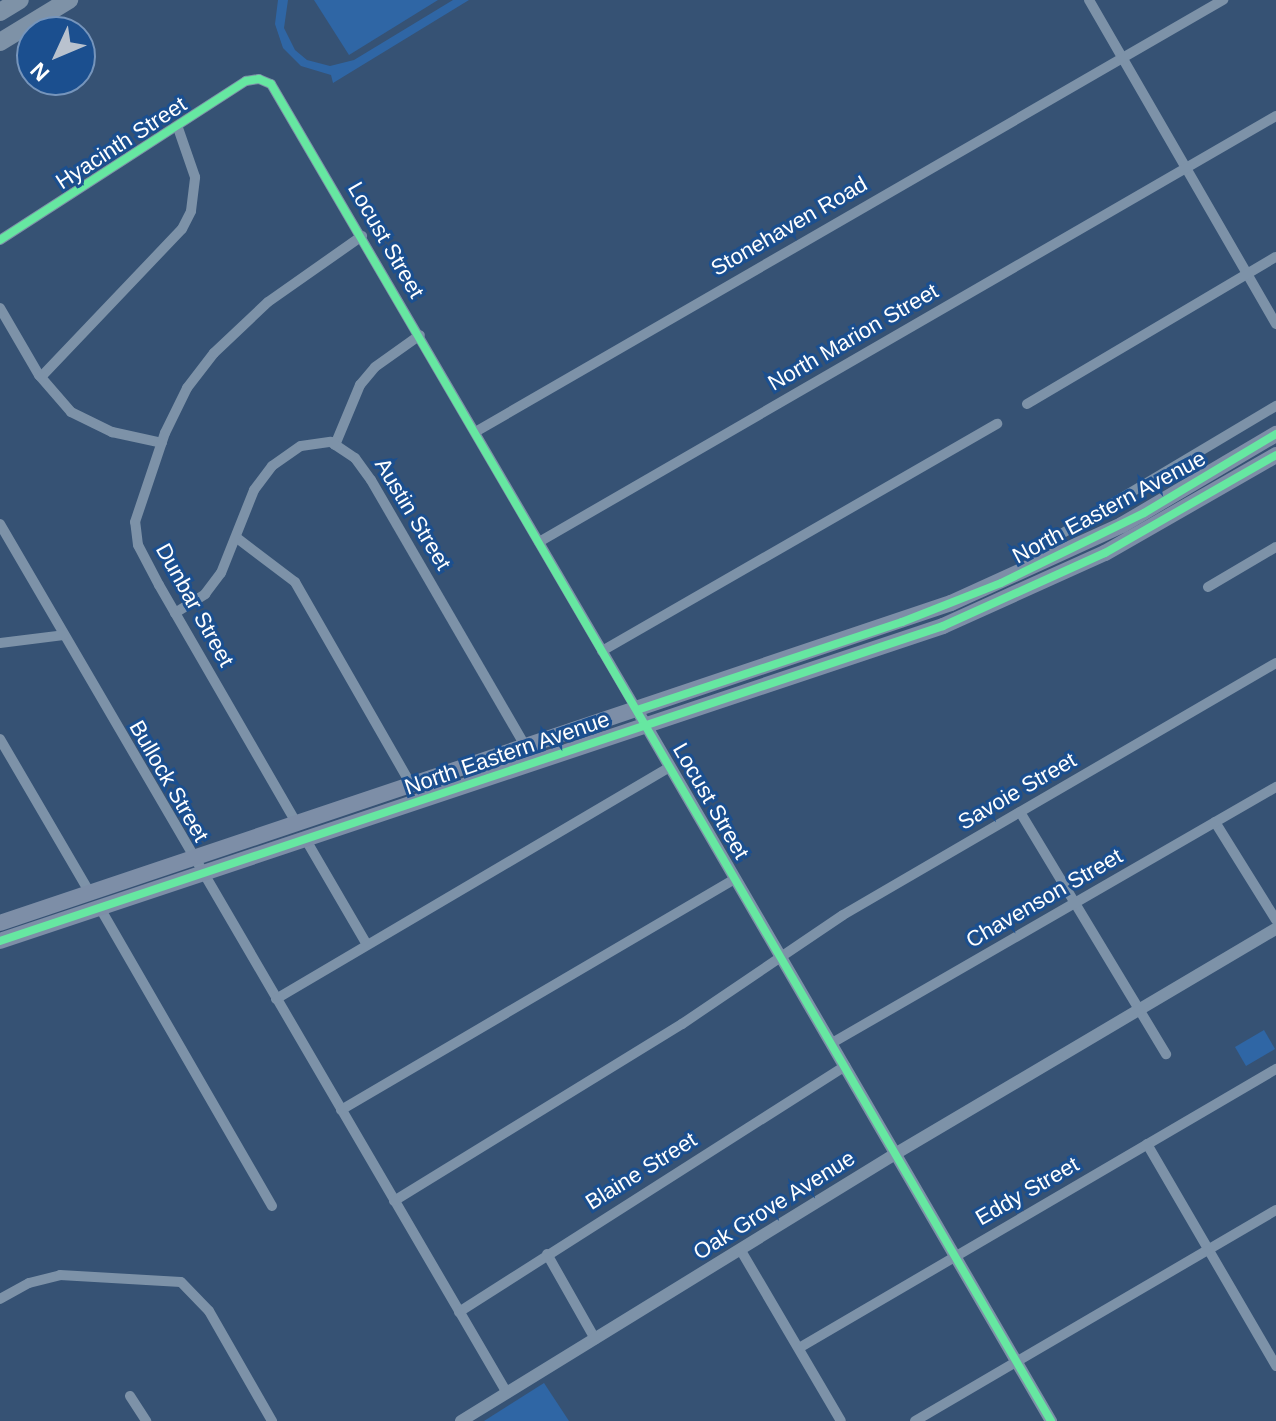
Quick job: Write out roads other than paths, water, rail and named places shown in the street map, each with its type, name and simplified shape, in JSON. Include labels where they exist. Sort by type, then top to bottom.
[{"type":"highway","points":[[0,12],[20,0]]},
{"type":"highway","points":[[0,42],[69,0]]},
{"type":"main road","name":"North Eastern Avenue","points":[[0,923],[902,622],[1049,561],[1168,500],[1276,434]]},
{"type":"main road","name":"North Eastern Avenue","points":[[0,941],[892,644],[1000,603],[1129,541],[1276,455]]},
{"type":"street","points":[[1089,0],[1276,324]]},
{"type":"street","name":"Stonehaven Road","points":[[477,431],[1223,0]]},
{"type":"street","name":"Locust Street","points":[[261,80],[291,113],[1051,1421]]},
{"type":"street","name":"Hyacinth Street","points":[[0,240],[178,128],[246,81],[261,80]]},
{"type":"street","name":"North Marion Street","points":[[539,542],[1276,116]]},
{"type":"street","points":[[41,377],[182,229],[191,211],[195,177],[178,128]]},
{"type":"street","name":"Dunbar Street","points":[[297,824],[138,545],[135,522],[162,443],[187,388],[214,353],[268,302],[362,236]]},
{"type":"street","points":[[1027,404],[1249,276],[1276,257]]},
{"type":"street","points":[[0,308],[41,377],[71,412],[112,432],[162,443]]},
{"type":"street","points":[[175,613],[205,594],[237,538],[254,490],[272,466],[301,446],[335,445],[360,385],[375,367],[420,335]]},
{"type":"street","points":[[1049,561],[1041,546],[1276,406]]},
{"type":"street","points":[[602,651],[997,424]]},
{"type":"street","name":"Austin Street","points":[[335,445],[355,458],[371,480],[526,747]]},
{"type":"street","name":"Bullock Street","points":[[0,524],[507,1393]]},
{"type":"street","points":[[237,538],[295,582],[412,786]]},
{"type":"street","points":[[1208,587],[1276,547]]},
{"type":"street","points":[[0,643],[64,635]]},
{"type":"street","name":"Savoie Street","points":[[394,1201],[781,959],[843,915],[1276,663]]},
{"type":"street","points":[[0,739],[90,893]]},
{"type":"street","points":[[276,999],[670,767]]},
{"type":"street","name":"Chavenson Street","points":[[832,1043],[1276,787]]},
{"type":"street","points":[[1020,812],[1166,1054]]},
{"type":"street","points":[[1215,822],[1276,920]]},
{"type":"street","points":[[306,840],[367,945]]},
{"type":"street","points":[[341,1110],[735,879]]},
{"type":"street","points":[[100,908],[272,1206]]},
{"type":"street","name":"Oak Grove Avenue","points":[[461,1421],[895,1154],[1276,929]]},
{"type":"street","name":"Blaine Street","points":[[459,1312],[845,1066]]},
{"type":"street","name":"Eddy Street","points":[[799,1348],[1276,1069]]},
{"type":"street","points":[[1147,1144],[1276,1366]]},
{"type":"street","points":[[915,1421],[1276,1210]]},
{"type":"street","points":[[740,1249],[841,1421]]},
{"type":"street","points":[[547,1254],[595,1339]]},
{"type":"street","points":[[0,1299],[29,1283],[60,1275],[181,1282],[209,1311],[272,1421]]},
{"type":"street","points":[[130,1396],[146,1421]]}]
